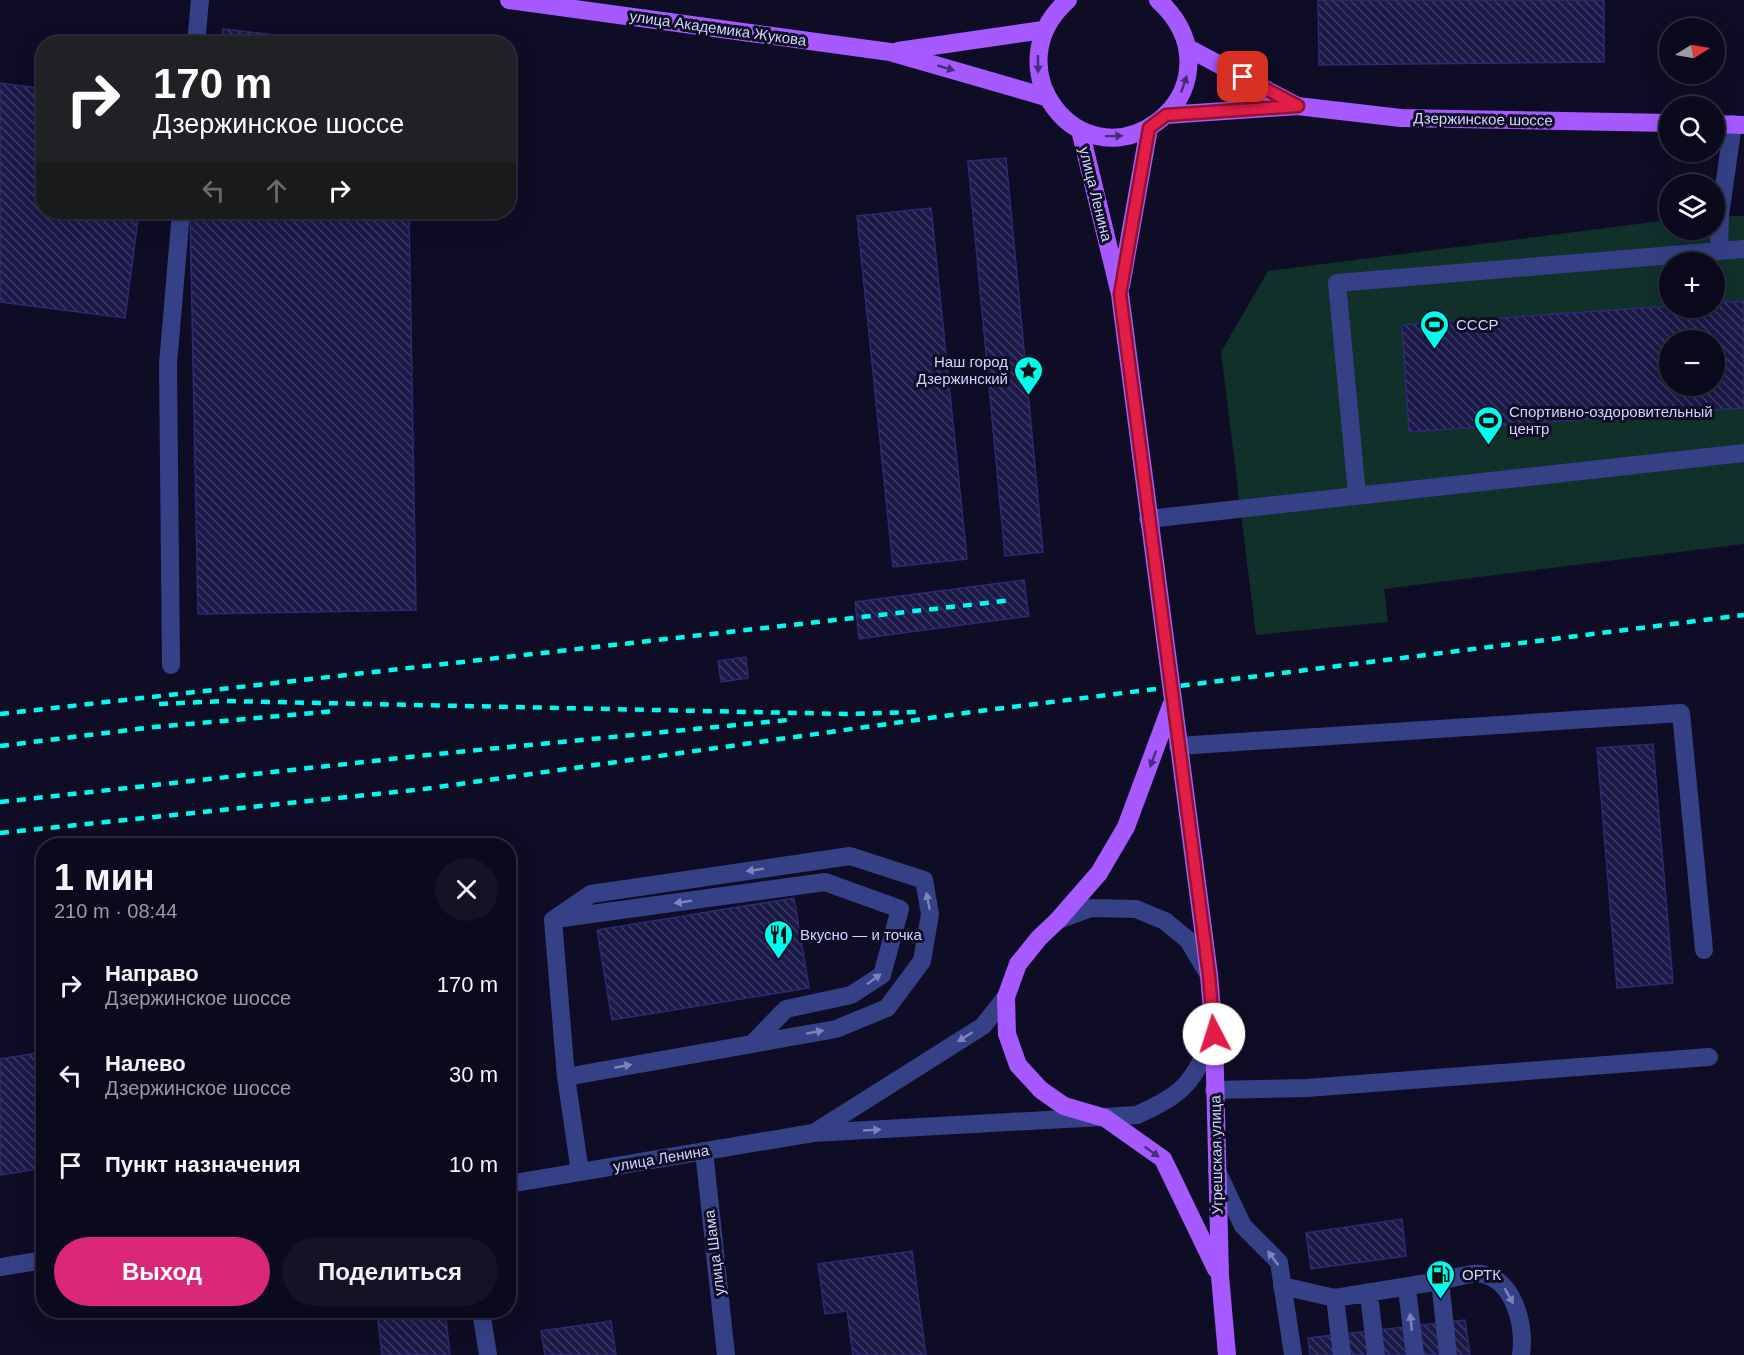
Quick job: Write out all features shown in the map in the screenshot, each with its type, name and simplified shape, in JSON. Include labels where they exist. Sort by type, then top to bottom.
[{"type":"main road","name":"улица Академика Жукова","points":[[509,0],[890,52],[1046,97]]},
{"type":"main road","points":[[1068,0],[1053,14],[1043,30],[1038,52],[1038,75],[1046,97],[1061,116],[1080,130],[1103,136],[1126,136],[1149,128],[1166,115],[1185,84],[1189,66],[1188,48],[1182,29],[1165,4]]},
{"type":"main road","name":"улица Академика Жукова","points":[[890,52],[1043,30]]},
{"type":"main road","name":"Дзержинское шоссе","points":[[1188,48],[1298,106]]},
{"type":"main road","name":"Дзержинское шоссе","points":[[1166,115],[1298,106],[1401,118],[1659,123]]},
{"type":"main road","name":"улица Ленина","points":[[1120,294],[1149,128]]},
{"type":"main road","name":"улица Ленина","points":[[1080,130],[1120,294],[1209,975],[1214,1034]]},
{"type":"main road","name":"улица Ленина","points":[[1105,1118],[1064,1106],[1041,1090],[1018,1065],[1007,1034],[1006,997],[1018,964],[1099,873],[1126,826],[1172,704]]},
{"type":"main road","name":"Угрешская улица","points":[[1214,1034],[1215,1168],[1220,1276],[1227,1355]]},
{"type":"main road","name":"Угрешская улица","points":[[1105,1118],[1163,1159],[1220,1276]]},
{"type":"street","points":[[197,36],[200,0]]},
{"type":"street","points":[[1719,250],[1720,215],[1739,124]]},
{"type":"street","points":[[171,665],[168,364],[180,219]]},
{"type":"street","points":[[1358,494],[1337,283],[1744,249]]},
{"type":"street","points":[[1148,519],[1744,453]]},
{"type":"street","points":[[1178,746],[1681,713],[1704,950]]},
{"type":"street","points":[[553,920],[591,894],[850,856],[924,880],[930,914],[922,961],[887,1008],[836,1029],[566,1077]]},
{"type":"street","points":[[553,920],[825,882],[900,909],[882,975],[851,994],[786,1010],[753,1043]]},
{"type":"street","name":"улица Ленина","points":[[1058,920],[1090,908],[1136,909],[1165,921],[1188,940],[1209,975]]},
{"type":"street","points":[[553,920],[566,1077],[580,1172]]},
{"type":"street","name":"улица Ленина","points":[[813,1133],[983,1026],[1006,997]]},
{"type":"street","name":"улица Ленина","points":[[516,1183],[813,1133],[1137,1115],[1170,1100],[1196,1074],[1214,1034]]},
{"type":"street","points":[[1215,1090],[1307,1088],[1708,1057]]},
{"type":"street","name":"улица Шама","points":[[704,1151],[726,1355]]},
{"type":"street","points":[[1215,1168],[1243,1226],[1279,1262],[1293,1355]]},
{"type":"street","points":[[0,1267],[36,1261]]},
{"type":"street","points":[[1282,1286],[1335,1298],[1407,1289],[1480,1274],[1501,1282],[1512,1300],[1523,1338],[1521,1355]]},
{"type":"street","points":[[1440,1281],[1448,1355]]},
{"type":"street","points":[[1407,1289],[1415,1355]]},
{"type":"street","points":[[1369,1294],[1376,1355]]},
{"type":"street","points":[[1335,1298],[1342,1355]]},
{"type":"street","points":[[482,1318],[488,1355]]},
{"type":"green space","name":"Спортивно-оздоровительный центр","points":[[1725,216],[1744,216],[1744,544],[1384,589],[1388,622],[1256,635],[1221,352],[1268,271],[1659,221],[1659,240],[1725,240]]},
{"type":"building","points":[[1318,0],[1604,0],[1604,62],[1319,65]]},
{"type":"building","points":[[223,29],[284,36],[223,36]]},
{"type":"building","points":[[0,83],[36,88],[36,219],[138,219],[125,318],[0,302]]},
{"type":"building","points":[[1006,158],[1043,552],[1005,556],[968,161]]},
{"type":"building","points":[[931,208],[967,559],[893,567],[857,216]]},
{"type":"building","points":[[190,219],[409,219],[416,610],[198,614]]},
{"type":"building","points":[[1744,301],[1744,408],[1409,432],[1402,325],[1659,307],[1659,318],[1725,318],[1725,302]]},
{"type":"building","points":[[1024,580],[1029,616],[859,639],[855,602]]},
{"type":"building","points":[[746,657],[748,678],[721,682],[718,661]]},
{"type":"building","points":[[1653,744],[1673,983],[1617,988],[1597,748]]},
{"type":"building","points":[[794,898],[809,988],[612,1020],[597,930]]},
{"type":"building","points":[[36,1053],[36,1169],[0,1175],[0,1059]]},
{"type":"building","points":[[1402,1219],[1406,1256],[1311,1269],[1306,1233]]},
{"type":"building","points":[[912,1251],[926,1355],[853,1355],[847,1311],[825,1314],[818,1264]]},
{"type":"building","points":[[378,1318],[446,1318],[450,1355],[382,1355]]},
{"type":"building","points":[[1465,1320],[1470,1355],[1310,1355],[1308,1338]]},
{"type":"building","points":[[611,1321],[616,1355],[545,1355],[541,1331]]},
{"type":"railway","points":[[0,714],[1013,600]]},
{"type":"railway","points":[[0,833],[424,789],[980,711],[1744,615]]},
{"type":"railway","points":[[159,704],[225,701],[847,714],[920,712]]},
{"type":"railway","points":[[0,746],[154,727],[335,711]]},
{"type":"railway","points":[[0,802],[437,754],[788,720]]},
{"type":"place","name":"СССР","points":[[1435,350]]},
{"type":"place","name":"Наш город Дзержинский","points":[[1029,396]]},
{"type":"place","name":"Спортивно-оздоровительный центр","points":[[1488,446]]},
{"type":"place","name":"Вкусно — и точка","points":[[779,960]]},
{"type":"place","name":"ОРТК","points":[[1441,1300]]},
{"type":"route","points":[[1214,1034],[1196,872],[1172,704],[1120,294],[1149,128],[1166,115],[1298,106],[1243,77]]}]
